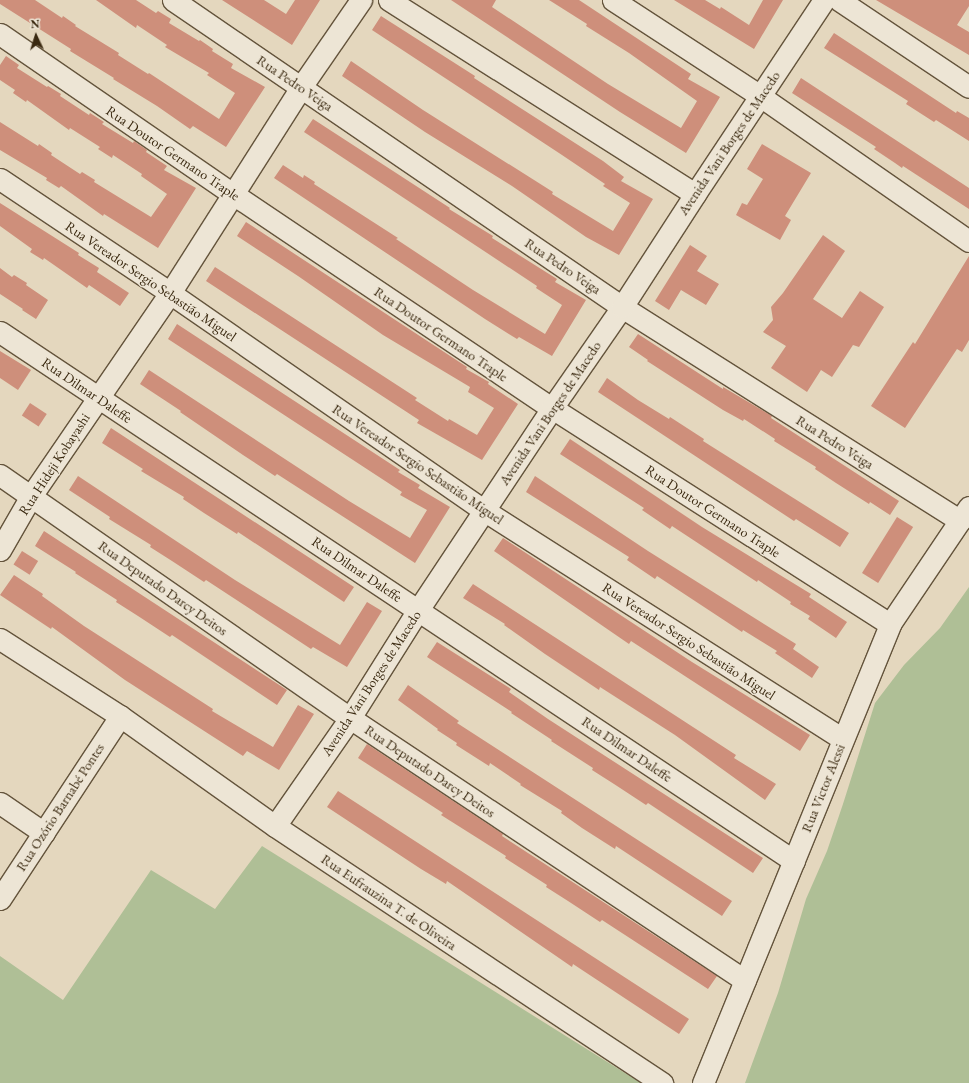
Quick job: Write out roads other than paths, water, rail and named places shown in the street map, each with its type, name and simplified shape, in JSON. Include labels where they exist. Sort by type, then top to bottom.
[{"type":"street","name":"Rua Pedro Veiga","points":[[173,0],[622,306],[964,514]]},
{"type":"street","name":"Rua Hideji Kobayashi","points":[[0,550],[31,496],[170,293],[301,87],[361,0]]},
{"type":"street","points":[[389,0],[695,194]]},
{"type":"street","points":[[613,0],[760,96],[969,240]]},
{"type":"street","name":"Avenida Vani Borges de Macedo","points":[[275,826],[350,718],[418,610],[552,408],[622,306],[824,0]]},
{"type":"street","points":[[839,0],[969,87]]},
{"type":"street","name":"Rua Doutor Germano Traple","points":[[0,34],[233,194],[552,408],[890,624]]},
{"type":"street","name":"Rua Vereador Sergio Sebastião Miguel","points":[[0,179],[170,293],[485,511],[842,739]]},
{"type":"street","name":"Rua Dilmar Daleffe","points":[[0,332],[794,861]]},
{"type":"street","name":"Rua Deputado Darcy Deitos","points":[[0,475],[350,718],[745,980]]},
{"type":"street","name":"Rua Victor Alessi","points":[[703,1083],[890,624],[964,514]]},
{"type":"street","name":"Rua Eufrauzina T. de Oliveira","points":[[0,639],[120,716],[275,826],[662,1083]]},
{"type":"street","name":"Rua Ozório Barnabé Pontes","points":[[0,899],[120,716]]},
{"type":"street","points":[[0,803],[44,833]]}]
